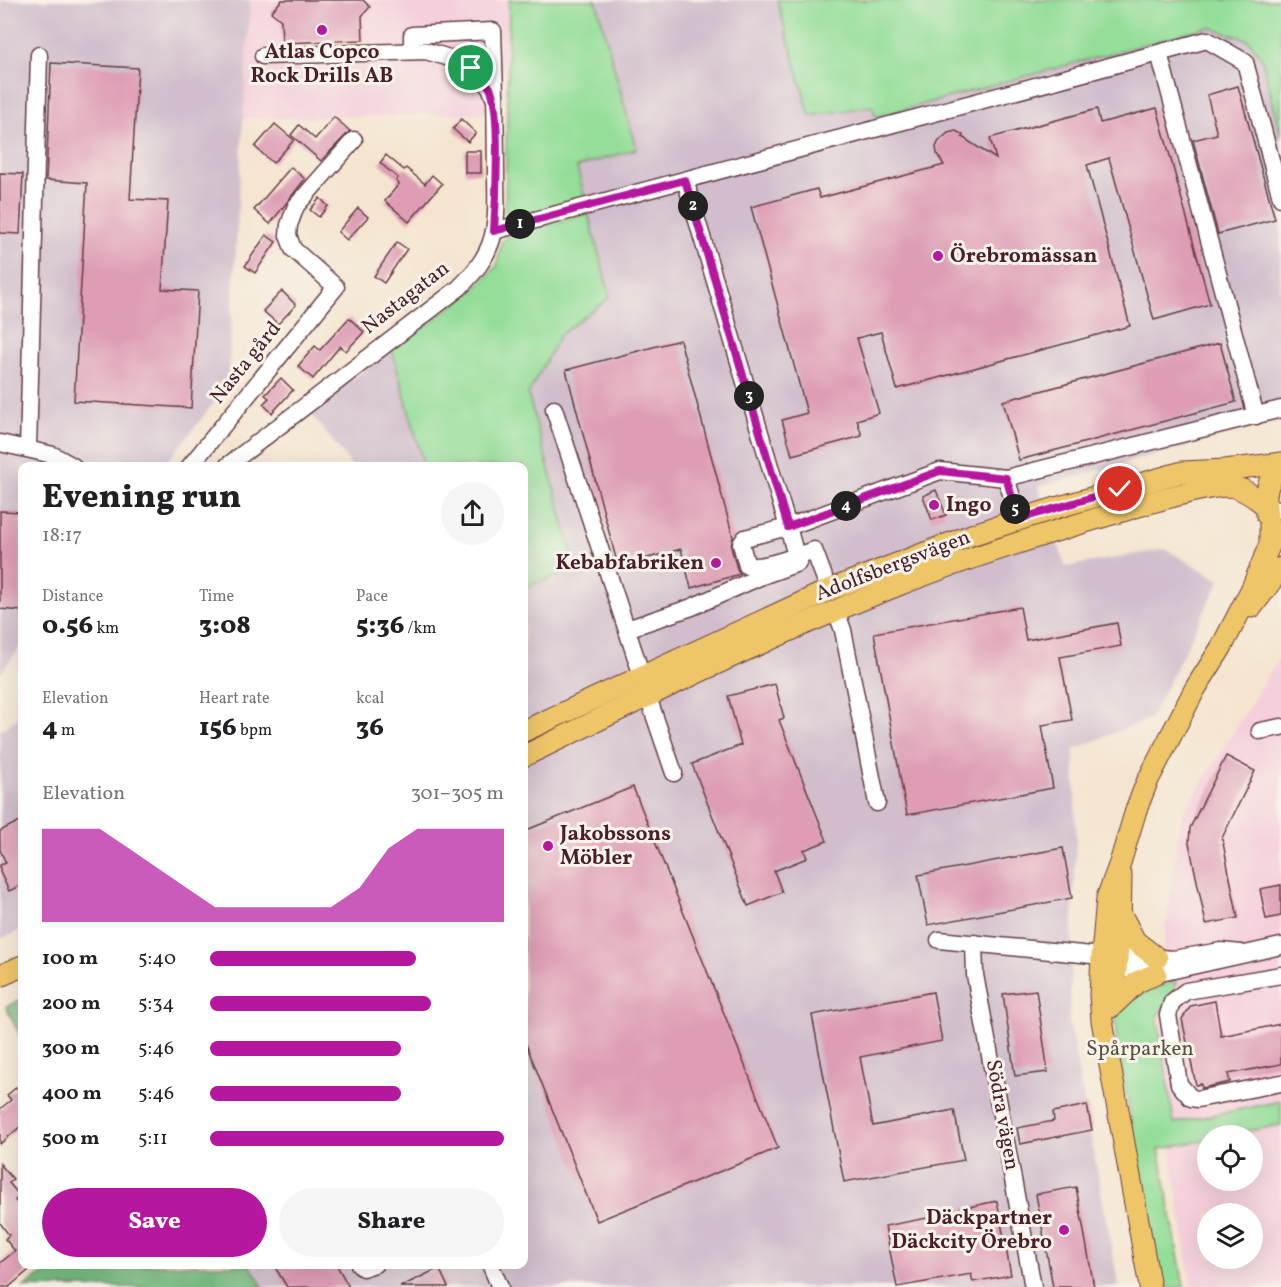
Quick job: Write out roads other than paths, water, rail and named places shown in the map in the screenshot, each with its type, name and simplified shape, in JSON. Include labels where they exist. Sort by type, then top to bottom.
[{"type":"main road","points":[[1221,648],[1270,544],[1274,519],[1269,481],[1281,465]]},
{"type":"main road","name":"Adolfsbergsvägen","points":[[528,729],[829,590],[909,558],[1019,519],[1182,472],[1281,465]]},
{"type":"main road","name":"Adolfsbergsvägen","points":[[528,754],[771,639],[925,575],[1025,540],[1149,503],[1216,486],[1234,486],[1254,496],[1274,519]]},
{"type":"main road","points":[[1019,519],[1025,540]]},
{"type":"main road","points":[[1108,1048],[1111,1007],[1107,897],[1136,810],[1147,782],[1195,689],[1221,648],[1281,568]]},
{"type":"main road","points":[[829,590],[836,611]]},
{"type":"main road","points":[[642,676],[648,697]]},
{"type":"main road","points":[[1120,863],[1121,916],[1100,995],[1102,1021],[1150,1287]]},
{"type":"main road","points":[[1111,1007],[1156,966],[1135,941],[1121,916]]},
{"type":"main road","points":[[0,976],[18,968]]},
{"type":"street","name":"Nastagatan","points":[[232,462],[459,288],[476,270],[488,251],[494,231],[496,204],[493,31],[412,35],[412,50]]},
{"type":"street","points":[[494,231],[1207,40],[1245,62],[1281,198]]},
{"type":"street","points":[[263,56],[426,51],[453,59],[471,68],[490,87],[496,103]]},
{"type":"street","points":[[1159,53],[1256,416]]},
{"type":"street","points":[[28,449],[39,55]]},
{"type":"street","name":"Nasta gård","points":[[193,462],[336,287],[293,249],[288,235],[289,225],[296,206],[354,140]]},
{"type":"street","points":[[627,629],[692,607],[798,563],[685,180]]},
{"type":"street","points":[[554,409],[642,676]]},
{"type":"street","points":[[829,590],[814,550],[755,567],[747,566],[741,544],[745,538],[788,527],[940,471],[1006,478],[1281,409]]},
{"type":"street","points":[[0,443],[53,455],[66,462]]},
{"type":"street","points":[[1006,478],[1019,519]]},
{"type":"street","points":[[836,611],[843,630],[877,803]]},
{"type":"street","points":[[648,697],[674,773]]},
{"type":"street","points":[[1260,731],[1281,727]]},
{"type":"street","points":[[939,940],[1110,956],[1130,969],[1222,960],[1241,953],[1281,946]]},
{"type":"street","name":"Södra vägen","points":[[974,943],[975,975],[1033,1287]]},
{"type":"street","points":[[1281,975],[1186,991],[1172,1002],[1168,1015],[1179,1084],[1191,1098],[1198,1099],[1281,1083]]},
{"type":"street","points":[[492,1269],[500,1287]]},
{"type":"place","name":"Atlas Copco Rock Drills AB","points":[[322,30]]},
{"type":"place","name":"Örebromässan","points":[[938,256]]},
{"type":"place","name":"Ingo","points":[[934,505]]},
{"type":"place","name":"Kebabfabriken","points":[[716,563]]},
{"type":"place","name":"Jakobssons Möbler","points":[[548,846]]},
{"type":"place","name":"Däckpartner Däckcity Örebro","points":[[1064,1230]]},
{"type":"park label","name":"Spårparken","points":[[1140,1049]]}]
